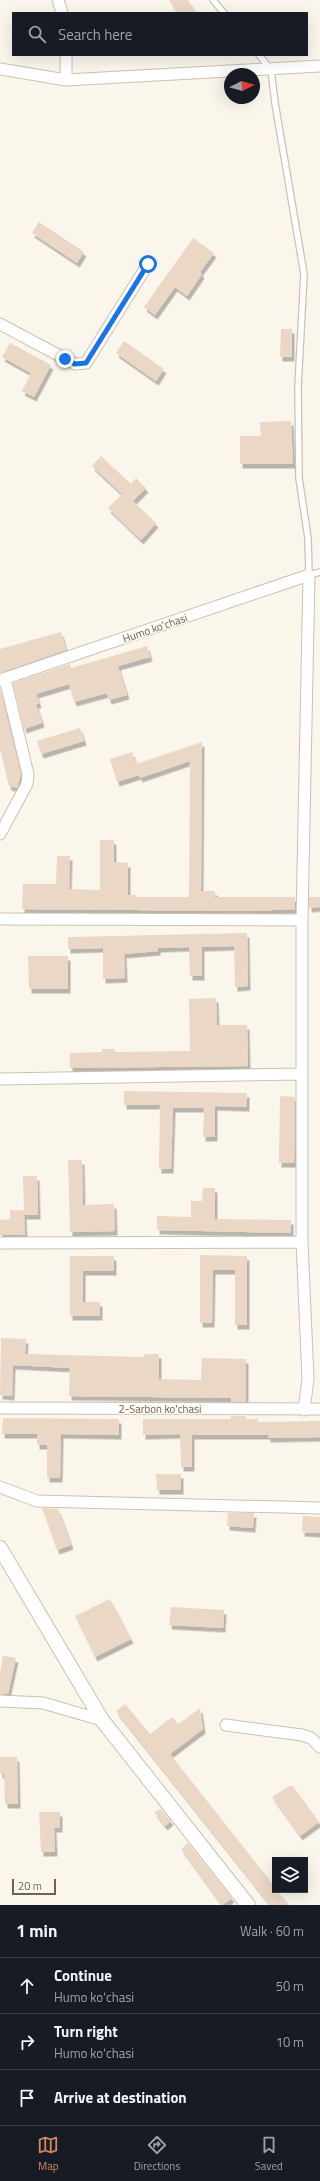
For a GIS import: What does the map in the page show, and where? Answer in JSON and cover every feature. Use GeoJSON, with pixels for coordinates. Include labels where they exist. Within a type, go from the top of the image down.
{"type":"FeatureCollection","features":[{"type":"Feature","properties":{"kind":"street"},"geometry":{"type":"LineString","coordinates":[[58,0],[62,12]]}},
{"type":"Feature","properties":{"kind":"street"},"geometry":{"type":"LineString","coordinates":[[66,56],[66,80]]}},
{"type":"Feature","properties":{"kind":"street"},"geometry":{"type":"LineString","coordinates":[[0,69],[66,80],[272,70],[320,66]]}},
{"type":"Feature","properties":{"kind":"street"},"geometry":{"type":"LineString","coordinates":[[0,324],[75,364],[86,363],[148,264]]}},
{"type":"Feature","properties":{"kind":"street"},"geometry":{"type":"LineString","coordinates":[[304,1410],[308,1379],[302,1242],[301,1074],[302,920],[309,575]]}},
{"type":"Feature","properties":{"kind":"street","name":"Humo koʻchasi"},"geometry":{"type":"LineString","coordinates":[[2,679],[309,575]]}},
{"type":"Feature","properties":{"kind":"street"},"geometry":{"type":"LineString","coordinates":[[0,834],[27,784],[28,774],[2,679]]}},
{"type":"Feature","properties":{"kind":"street"},"geometry":{"type":"LineString","coordinates":[[0,919],[302,920]]}},
{"type":"Feature","properties":{"kind":"street"},"geometry":{"type":"LineString","coordinates":[[0,1079],[301,1074]]}},
{"type":"Feature","properties":{"kind":"street"},"geometry":{"type":"LineString","coordinates":[[0,1243],[302,1242]]}},
{"type":"Feature","properties":{"kind":"street","name":"2-Sarbon koʻchasi"},"geometry":{"type":"LineString","coordinates":[[0,1408],[320,1409]]}},
{"type":"Feature","properties":{"kind":"street"},"geometry":{"type":"LineString","coordinates":[[0,1487],[37,1501],[320,1508]]}},
{"type":"Feature","properties":{"kind":"street"},"geometry":{"type":"LineString","coordinates":[[0,1548],[102,1720],[248,1905]]}},
{"type":"Feature","properties":{"kind":"street"},"geometry":{"type":"LineString","coordinates":[[0,1701],[43,1703],[102,1720]]}},
{"type":"Feature","properties":{"kind":"street"},"geometry":{"type":"LineString","coordinates":[[226,1725],[302,1735],[311,1738],[320,1747]]}},
{"type":"Feature","properties":{"kind":"lane"},"geometry":{"type":"LineString","coordinates":[[213,0],[223,12]]}},
{"type":"Feature","properties":{"kind":"lane"},"geometry":{"type":"LineString","coordinates":[[260,56],[272,70],[275,103],[304,274],[298,387],[298,478],[308,538],[309,575],[320,572]]}},
{"type":"Feature","properties":{"kind":"building"},"geometry":{"type":"Polygon","coordinates":[[[169,0],[188,0],[196,12],[177,12],[169,0]]]}},
{"type":"Feature","properties":{"kind":"building"},"geometry":{"type":"Polygon","coordinates":[[[39,222],[84,252],[77,263],[32,233],[39,222]]]}},
{"type":"Feature","properties":{"kind":"building"},"geometry":{"type":"Polygon","coordinates":[[[193,238],[214,253],[200,272],[202,274],[187,296],[175,287],[155,315],[144,307],[193,238]]]}},
{"type":"Feature","properties":{"kind":"building"},"geometry":{"type":"Polygon","coordinates":[[[281,329],[292,329],[292,357],[280,357],[281,329]]]}},
{"type":"Feature","properties":{"kind":"building"},"geometry":{"type":"Polygon","coordinates":[[[124,341],[164,369],[156,381],[116,353],[124,341]]]}},
{"type":"Feature","properties":{"kind":"building"},"geometry":{"type":"Polygon","coordinates":[[[10,343],[51,365],[34,397],[22,391],[31,373],[2,357],[10,343]]]}},
{"type":"Feature","properties":{"kind":"building"},"geometry":{"type":"Polygon","coordinates":[[[291,421],[293,464],[240,464],[240,436],[261,436],[260,422],[291,421]]]}},
{"type":"Feature","properties":{"kind":"building"},"geometry":{"type":"Polygon","coordinates":[[[101,456],[131,484],[136,478],[146,488],[133,501],[156,523],[141,540],[108,508],[122,494],[92,466],[101,456]]]}},
{"type":"Feature","properties":{"kind":"building"},"geometry":{"type":"Polygon","coordinates":[[[61,632],[66,650],[0,673],[0,649],[61,632]]]}},
{"type":"Feature","properties":{"kind":"building"},"geometry":{"type":"Polygon","coordinates":[[[147,646],[150,657],[118,666],[127,695],[109,700],[107,693],[74,702],[69,684],[36,694],[39,704],[36,704],[42,723],[24,729],[13,683],[70,664],[71,668],[147,646]]]}},
{"type":"Feature","properties":{"kind":"building"},"geometry":{"type":"Polygon","coordinates":[[[0,688],[21,774],[17,788],[9,786],[0,749],[0,688]]]}},
{"type":"Feature","properties":{"kind":"building"},"geometry":{"type":"Polygon","coordinates":[[[80,728],[84,741],[41,754],[37,741],[80,728]]]}},
{"type":"Feature","properties":{"kind":"building"},"geometry":{"type":"Polygon","coordinates":[[[202,742],[201,891],[215,891],[215,897],[295,897],[295,909],[247,911],[22,909],[23,884],[56,884],[57,856],[70,856],[69,889],[100,890],[100,840],[114,840],[114,862],[128,863],[128,895],[136,895],[136,897],[189,897],[190,761],[140,778],[139,775],[117,782],[110,759],[132,752],[136,764],[202,742]]]}},
{"type":"Feature","properties":{"kind":"building"},"geometry":{"type":"Polygon","coordinates":[[[309,897],[320,897],[320,907],[309,908],[309,897]]]}},
{"type":"Feature","properties":{"kind":"building"},"geometry":{"type":"Polygon","coordinates":[[[247,933],[248,986],[235,987],[234,946],[202,947],[202,976],[190,976],[189,947],[158,948],[158,951],[124,954],[125,978],[103,979],[103,948],[68,949],[68,937],[247,933]]]}},
{"type":"Feature","properties":{"kind":"building"},"geometry":{"type":"Polygon","coordinates":[[[28,956],[68,956],[68,989],[29,989],[28,956]]]}},
{"type":"Feature","properties":{"kind":"building"},"geometry":{"type":"Polygon","coordinates":[[[216,998],[217,1025],[247,1025],[248,1066],[70,1068],[70,1053],[102,1052],[102,1049],[115,1049],[115,1052],[190,1051],[189,999],[216,998]]]}},
{"type":"Feature","properties":{"kind":"building"},"geometry":{"type":"Polygon","coordinates":[[[124,1091],[247,1093],[247,1107],[215,1106],[215,1137],[203,1137],[204,1108],[173,1108],[171,1169],[159,1169],[160,1105],[124,1105],[124,1091]]]}},
{"type":"Feature","properties":{"kind":"building"},"geometry":{"type":"Polygon","coordinates":[[[280,1096],[295,1097],[294,1163],[279,1163],[280,1096]]]}},
{"type":"Feature","properties":{"kind":"building"},"geometry":{"type":"Polygon","coordinates":[[[68,1160],[82,1160],[83,1205],[114,1204],[115,1231],[70,1232],[68,1160]]]}},
{"type":"Feature","properties":{"kind":"building"},"geometry":{"type":"Polygon","coordinates":[[[23,1176],[37,1176],[38,1215],[24,1215],[25,1235],[0,1235],[0,1220],[10,1219],[10,1210],[24,1210],[23,1176]]]}},
{"type":"Feature","properties":{"kind":"building"},"geometry":{"type":"Polygon","coordinates":[[[203,1188],[215,1188],[215,1219],[291,1220],[291,1233],[157,1230],[157,1216],[191,1217],[191,1201],[202,1201],[203,1188]]]}},
{"type":"Feature","properties":{"kind":"building"},"geometry":{"type":"Polygon","coordinates":[[[200,1255],[247,1256],[247,1325],[235,1325],[235,1270],[213,1270],[212,1323],[200,1323],[200,1255]]]}},
{"type":"Feature","properties":{"kind":"building"},"geometry":{"type":"Polygon","coordinates":[[[70,1256],[114,1256],[114,1271],[83,1271],[83,1302],[100,1302],[100,1316],[70,1316],[70,1256]]]}},
{"type":"Feature","properties":{"kind":"building"},"geometry":{"type":"Polygon","coordinates":[[[1,1338],[26,1339],[25,1354],[144,1357],[144,1354],[159,1354],[159,1379],[201,1380],[202,1358],[246,1359],[246,1402],[231,1402],[231,1398],[69,1396],[70,1368],[13,1365],[12,1396],[0,1395],[1,1338]]]}},
{"type":"Feature","properties":{"kind":"building"},"geometry":{"type":"Polygon","coordinates":[[[231,1416],[246,1416],[246,1419],[258,1419],[258,1422],[320,1421],[320,1437],[268,1438],[268,1435],[192,1435],[192,1467],[181,1467],[180,1434],[143,1435],[143,1419],[231,1419],[231,1416]]]}},
{"type":"Feature","properties":{"kind":"building"},"geometry":{"type":"Polygon","coordinates":[[[3,1418],[119,1419],[119,1435],[61,1434],[60,1478],[47,1478],[47,1445],[37,1445],[37,1434],[2,1434],[3,1418]]]}},
{"type":"Feature","properties":{"kind":"building"},"geometry":{"type":"Polygon","coordinates":[[[156,1474],[181,1474],[181,1490],[157,1490],[156,1474]]]}},
{"type":"Feature","properties":{"kind":"building"},"geometry":{"type":"Polygon","coordinates":[[[42,1508],[58,1509],[71,1545],[57,1550],[42,1508]]]}},
{"type":"Feature","properties":{"kind":"building"},"geometry":{"type":"Polygon","coordinates":[[[228,1513],[254,1513],[253,1528],[227,1526],[228,1513]]]}},
{"type":"Feature","properties":{"kind":"building"},"geometry":{"type":"Polygon","coordinates":[[[303,1516],[320,1517],[320,1533],[302,1532],[303,1516]]]}},
{"type":"Feature","properties":{"kind":"building"},"geometry":{"type":"Polygon","coordinates":[[[110,1599],[131,1639],[95,1657],[75,1616],[110,1599]]]}},
{"type":"Feature","properties":{"kind":"building"},"geometry":{"type":"Polygon","coordinates":[[[171,1607],[224,1610],[223,1628],[169,1625],[171,1607]]]}},
{"type":"Feature","properties":{"kind":"building"},"geometry":{"type":"Polygon","coordinates":[[[3,1656],[16,1658],[8,1694],[0,1694],[0,1673],[3,1656]]]}},
{"type":"Feature","properties":{"kind":"building"},"geometry":{"type":"Polygon","coordinates":[[[125,1704],[150,1734],[172,1717],[178,1724],[200,1708],[203,1729],[170,1754],[272,1883],[272,1893],[279,1893],[289,1905],[270,1905],[116,1711],[125,1704]]]}},
{"type":"Feature","properties":{"kind":"building"},"geometry":{"type":"Polygon","coordinates":[[[0,1757],[17,1757],[18,1804],[5,1804],[4,1773],[0,1774],[0,1757]]]}},
{"type":"Feature","properties":{"kind":"building"},"geometry":{"type":"Polygon","coordinates":[[[289,1786],[293,1786],[319,1822],[300,1836],[272,1797],[289,1786]]]}},
{"type":"Feature","properties":{"kind":"building"},"geometry":{"type":"Polygon","coordinates":[[[161,1809],[171,1821],[165,1826],[154,1812],[161,1809]]]}},
{"type":"Feature","properties":{"kind":"building"},"geometry":{"type":"Polygon","coordinates":[[[39,1812],[60,1812],[60,1828],[54,1828],[55,1852],[41,1852],[39,1812]]]}},
{"type":"Feature","properties":{"kind":"building"},"geometry":{"type":"Polygon","coordinates":[[[188,1843],[232,1898],[222,1905],[181,1849],[188,1843]]]}},
{"type":"Feature","properties":{"kind":"route"},"geometry":{"type":"LineString","coordinates":[[65,359],[75,364],[86,363],[148,264]]}}]}
